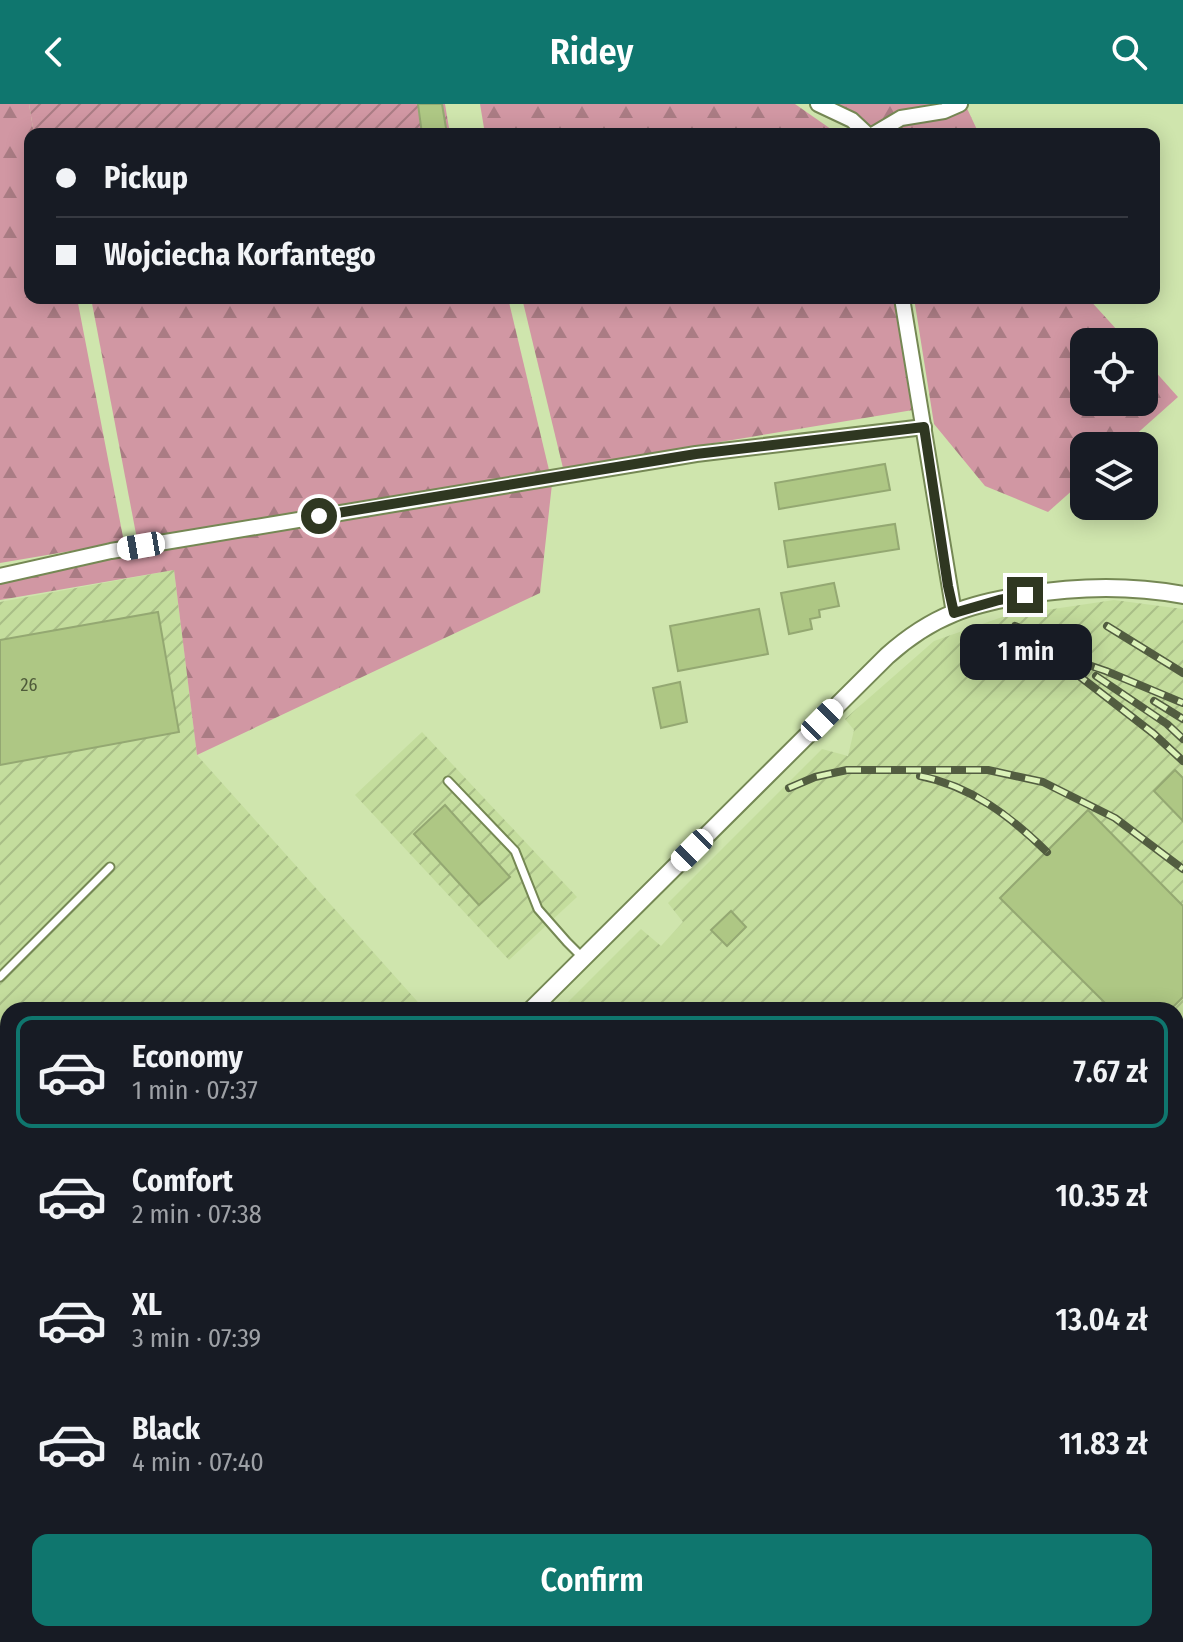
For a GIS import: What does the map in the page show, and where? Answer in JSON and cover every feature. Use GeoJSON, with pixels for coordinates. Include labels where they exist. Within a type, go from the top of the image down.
{"type":"FeatureCollection","features":[{"type":"Feature","properties":{"kind":"street"},"geometry":{"type":"LineString","coordinates":[[818,104],[852,120],[861,128]]}},
{"type":"Feature","properties":{"kind":"street"},"geometry":{"type":"LineString","coordinates":[[884,128],[901,118],[944,111],[960,104]]}},
{"type":"Feature","properties":{"kind":"street"},"geometry":{"type":"LineString","coordinates":[[903,304],[954,613]]}},
{"type":"Feature","properties":{"kind":"street"},"geometry":{"type":"LineString","coordinates":[[0,576],[111,551],[696,454],[924,427]]}},
{"type":"Feature","properties":{"kind":"street"},"geometry":{"type":"LineString","coordinates":[[539,1002],[904,641],[954,613],[999,600],[1051,591],[1128,587],[1183,595]]}},
{"type":"Feature","properties":{"kind":"lane"},"geometry":{"type":"LineString","coordinates":[[448,781],[515,851],[538,909],[583,958]]}},
{"type":"Feature","properties":{"kind":"lane"},"geometry":{"type":"LineString","coordinates":[[0,977],[110,867]]}},
{"type":"Feature","properties":{"kind":"shaded area"},"geometry":{"type":"Polygon","coordinates":[[[174,570],[197,755],[418,1002],[0,1002],[0,602],[174,570]]]}},
{"type":"Feature","properties":{"kind":"shaded area"},"geometry":{"type":"Polygon","coordinates":[[[1114,600],[1183,609],[1183,1002],[568,1002],[641,929],[661,946],[683,922],[668,903],[822,749],[848,756],[854,730],[845,719],[934,641],[1005,616],[1114,600]]]}},
{"type":"Feature","properties":{"kind":"shaded area"},"geometry":{"type":"Polygon","coordinates":[[[422,732],[577,897],[509,960],[355,795],[422,732]]]}},
{"type":"Feature","properties":{"kind":"green space"},"geometry":{"type":"Polygon","coordinates":[[[0,104],[29,104],[33,128],[24,128],[24,304],[78,304],[124,542],[0,563],[0,104]]]}},
{"type":"Feature","properties":{"kind":"green space"},"geometry":{"type":"Polygon","coordinates":[[[29,104],[445,104],[449,128],[33,128],[29,104]]]}},
{"type":"Feature","properties":{"kind":"green space"},"geometry":{"type":"Polygon","coordinates":[[[480,104],[795,104],[829,128],[484,128],[480,104]]]}},
{"type":"Feature","properties":{"kind":"green space"},"geometry":{"type":"Polygon","coordinates":[[[825,104],[965,104],[976,128],[863,128],[825,104]]]}},
{"type":"Feature","properties":{"kind":"green space"},"geometry":{"type":"Polygon","coordinates":[[[92,304],[509,304],[549,470],[137,539],[92,304]]]}},
{"type":"Feature","properties":{"kind":"green space"},"geometry":{"type":"Polygon","coordinates":[[[523,304],[900,304],[919,409],[563,468],[523,304]]]}},
{"type":"Feature","properties":{"kind":"green space"},"geometry":{"type":"Polygon","coordinates":[[[915,304],[1093,304],[1115,328],[1070,328],[1070,416],[1157,416],[1139,432],[1070,432],[1070,492],[1048,512],[985,486],[934,424],[915,304]]]}},
{"type":"Feature","properties":{"kind":"green space"},"geometry":{"type":"Polygon","coordinates":[[[1158,375],[1178,397],[1158,415],[1158,375]]]}},
{"type":"Feature","properties":{"kind":"green space"},"geometry":{"type":"Polygon","coordinates":[[[552,484],[540,593],[197,755],[174,570],[0,600],[0,577],[552,484]]]}},
{"type":"Feature","properties":{"kind":"building"},"geometry":{"type":"Polygon","coordinates":[[[418,104],[442,104],[446,128],[421,128],[418,104]]]}},
{"type":"Feature","properties":{"kind":"building"},"geometry":{"type":"Polygon","coordinates":[[[885,464],[890,490],[779,509],[775,483],[885,464]]]}},
{"type":"Feature","properties":{"kind":"building"},"geometry":{"type":"Polygon","coordinates":[[[895,524],[899,549],[788,567],[784,541],[895,524]]]}},
{"type":"Feature","properties":{"kind":"building"},"geometry":{"type":"Polygon","coordinates":[[[834,583],[839,606],[819,610],[820,617],[810,619],[812,629],[789,634],[781,593],[834,583]]]}},
{"type":"Feature","properties":{"kind":"building"},"geometry":{"type":"Polygon","coordinates":[[[759,609],[768,654],[678,671],[670,626],[759,609]]]}},
{"type":"Feature","properties":{"kind":"building"},"geometry":{"type":"Polygon","coordinates":[[[158,612],[179,732],[0,765],[0,640],[158,612]]]}},
{"type":"Feature","properties":{"kind":"building"},"geometry":{"type":"Polygon","coordinates":[[[680,682],[687,722],[661,728],[653,688],[680,682]]]}},
{"type":"Feature","properties":{"kind":"building"},"geometry":{"type":"Polygon","coordinates":[[[1175,770],[1183,778],[1183,821],[1154,791],[1175,770]]]}},
{"type":"Feature","properties":{"kind":"building"},"geometry":{"type":"Polygon","coordinates":[[[445,805],[510,877],[479,905],[414,834],[445,805]]]}},
{"type":"Feature","properties":{"kind":"building"},"geometry":{"type":"Polygon","coordinates":[[[1088,810],[1183,906],[1183,997],[1178,1002],[1104,1002],[1000,898],[1088,810]]]}},
{"type":"Feature","properties":{"kind":"building"},"geometry":{"type":"Polygon","coordinates":[[[731,911],[746,927],[727,946],[711,930],[731,911]]]}},
{"type":"Feature","properties":{"kind":"railway"},"geometry":{"type":"LineString","coordinates":[[1015,626],[1045,638]]}},
{"type":"Feature","properties":{"kind":"railway"},"geometry":{"type":"LineString","coordinates":[[1107,626],[1183,673]]}},
{"type":"Feature","properties":{"kind":"railway"},"geometry":{"type":"LineString","coordinates":[[981,628],[1106,671],[1183,703]]}},
{"type":"Feature","properties":{"kind":"railway"},"geometry":{"type":"LineString","coordinates":[[1074,672],[1154,734],[1183,761]]}},
{"type":"Feature","properties":{"kind":"railway"},"geometry":{"type":"LineString","coordinates":[[1096,676],[1167,724],[1183,739]]}},
{"type":"Feature","properties":{"kind":"railway"},"geometry":{"type":"LineString","coordinates":[[1154,701],[1183,719]]}},
{"type":"Feature","properties":{"kind":"railway"},"geometry":{"type":"LineString","coordinates":[[789,788],[815,777],[847,770],[988,770],[1043,782],[1115,818],[1183,869]]}},
{"type":"Feature","properties":{"kind":"railway"},"geometry":{"type":"LineString","coordinates":[[920,776],[956,787],[989,804],[1047,852]]}},
{"type":"Feature","properties":{"kind":"route"},"geometry":{"type":"LineString","coordinates":[[319,516],[696,454],[924,427],[954,613],[1025,595]]}}]}
